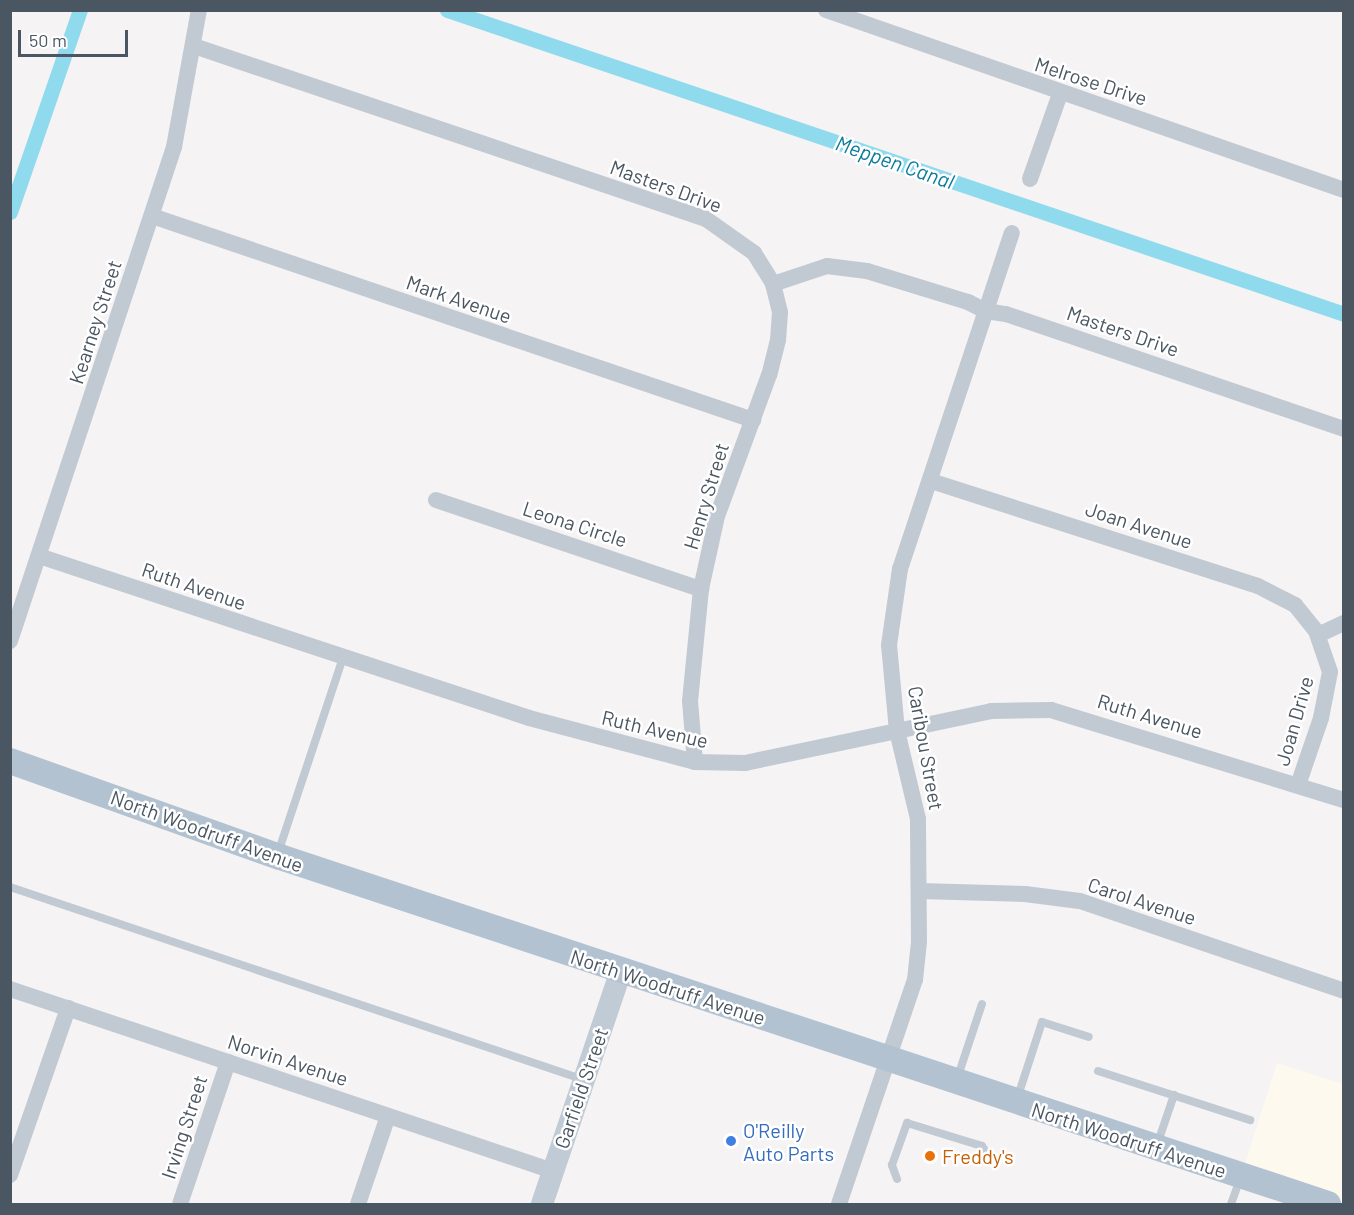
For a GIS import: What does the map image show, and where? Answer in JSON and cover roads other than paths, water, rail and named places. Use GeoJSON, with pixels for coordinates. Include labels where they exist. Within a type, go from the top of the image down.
{"type":"FeatureCollection","features":[{"type":"Feature","properties":{"kind":"main road","name":"North Woodruff Avenue"},"geometry":{"type":"LineString","coordinates":[[10,761],[277,856],[956,1083],[1328,1204]]}},
{"type":"Feature","properties":{"kind":"street","name":"Kearney Street"},"geometry":{"type":"LineString","coordinates":[[10,641],[174,147],[199,10]]}},
{"type":"Feature","properties":{"kind":"street","name":"Melrose Drive"},"geometry":{"type":"LineString","coordinates":[[826,10],[1060,94],[1197,137],[1344,190]]}},
{"type":"Feature","properties":{"kind":"street","name":"Masters Drive"},"geometry":{"type":"LineString","coordinates":[[194,46],[706,219],[754,253],[773,284],[826,266],[842,267],[968,302],[986,311],[1006,314],[1344,429]]}},
{"type":"Feature","properties":{"kind":"street"},"geometry":{"type":"LineString","coordinates":[[1030,179],[1060,94]]}},
{"type":"Feature","properties":{"kind":"street","name":"Mark Avenue"},"geometry":{"type":"LineString","coordinates":[[152,216],[753,420]]}},
{"type":"Feature","properties":{"kind":"street","name":"Caribou Street"},"geometry":{"type":"LineString","coordinates":[[839,1204],[915,980],[919,891],[918,819],[897,731],[889,645],[900,569],[1012,233]]}},
{"type":"Feature","properties":{"kind":"street","name":"Henry Street"},"geometry":{"type":"LineString","coordinates":[[695,762],[690,701],[701,589],[717,516],[753,420],[778,340],[780,312],[773,284]]}},
{"type":"Feature","properties":{"kind":"street","name":"Joan Avenue"},"geometry":{"type":"LineString","coordinates":[[931,481],[1269,590],[1295,605],[1318,635]]}},
{"type":"Feature","properties":{"kind":"street","name":"Leona Circle"},"geometry":{"type":"LineString","coordinates":[[436,500],[701,589]]}},
{"type":"Feature","properties":{"kind":"street","name":"Ruth Avenue"},"geometry":{"type":"LineString","coordinates":[[39,556],[529,718],[695,762],[745,763],[990,711],[1051,710],[1344,800]]}},
{"type":"Feature","properties":{"kind":"street"},"geometry":{"type":"LineString","coordinates":[[1318,635],[1344,623]]}},
{"type":"Feature","properties":{"kind":"street","name":"Joan Drive"},"geometry":{"type":"LineString","coordinates":[[1298,785],[1329,688],[1330,672],[1318,635]]}},
{"type":"Feature","properties":{"kind":"street","name":"Carol Avenue"},"geometry":{"type":"LineString","coordinates":[[919,891],[1025,894],[1080,901],[1344,991]]}},
{"type":"Feature","properties":{"kind":"street","name":"Garfield Street"},"geometry":{"type":"LineString","coordinates":[[542,1204],[621,971]]}},
{"type":"Feature","properties":{"kind":"street","name":"Norvin Avenue"},"geometry":{"type":"LineString","coordinates":[[10,989],[553,1171]]}},
{"type":"Feature","properties":{"kind":"street"},"geometry":{"type":"LineString","coordinates":[[10,1175],[68,1008]]}},
{"type":"Feature","properties":{"kind":"street","name":"Irving Street"},"geometry":{"type":"LineString","coordinates":[[180,1204],[228,1062]]}},
{"type":"Feature","properties":{"kind":"street"},"geometry":{"type":"LineString","coordinates":[[358,1204],[388,1116]]}},
{"type":"Feature","properties":{"kind":"lane"},"geometry":{"type":"LineString","coordinates":[[277,856],[343,658]]}},
{"type":"Feature","properties":{"kind":"lane"},"geometry":{"type":"LineString","coordinates":[[10,887],[584,1080]]}},
{"type":"Feature","properties":{"kind":"lane"},"geometry":{"type":"LineString","coordinates":[[956,1083],[982,1004]]}},
{"type":"Feature","properties":{"kind":"lane"},"geometry":{"type":"LineString","coordinates":[[1016,1102],[1042,1022],[1089,1037]]}},
{"type":"Feature","properties":{"kind":"lane"},"geometry":{"type":"LineString","coordinates":[[1098,1071],[1250,1120]]}},
{"type":"Feature","properties":{"kind":"lane"},"geometry":{"type":"LineString","coordinates":[[1156,1149],[1174,1095]]}},
{"type":"Feature","properties":{"kind":"lane"},"geometry":{"type":"LineString","coordinates":[[897,1179],[892,1165],[907,1123],[982,1146],[986,1152]]}},
{"type":"Feature","properties":{"kind":"lane"},"geometry":{"type":"LineString","coordinates":[[1231,1204],[1241,1176]]}},
{"type":"Feature","properties":{"kind":"waterway","name":"Meppen Canal"},"geometry":{"type":"LineString","coordinates":[[10,212],[80,10]]}},
{"type":"Feature","properties":{"kind":"waterway","name":"Meppen Canal"},"geometry":{"type":"LineString","coordinates":[[447,10],[1344,314]]}},
{"type":"Feature","properties":{"kind":"place","name":"O'Reilly Auto Parts"},"geometry":{"type":"Point","coordinates":[731,1141]}},
{"type":"Feature","properties":{"kind":"place","name":"Freddy's"},"geometry":{"type":"Point","coordinates":[930,1156]}}]}
